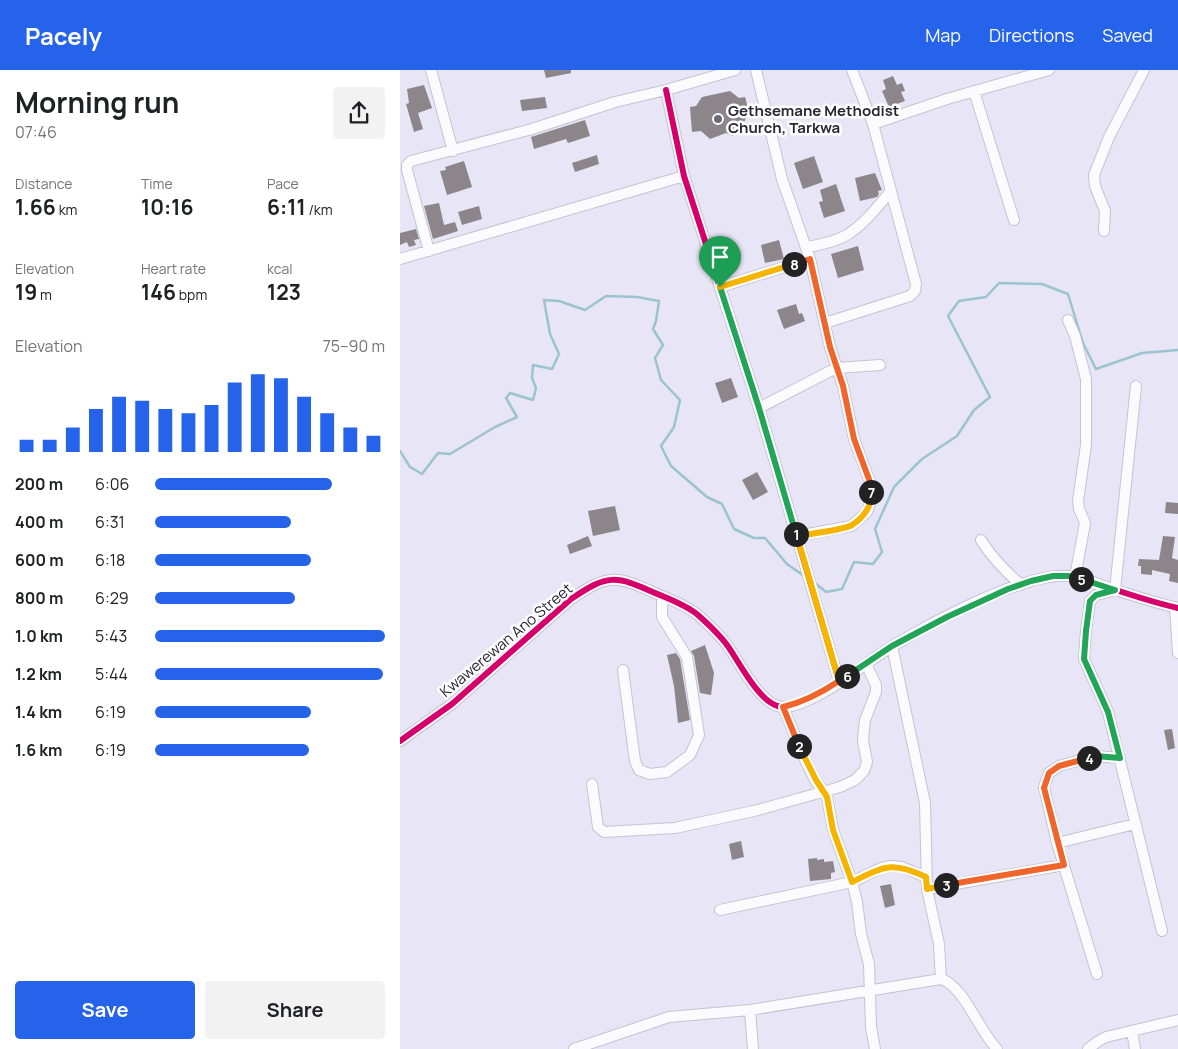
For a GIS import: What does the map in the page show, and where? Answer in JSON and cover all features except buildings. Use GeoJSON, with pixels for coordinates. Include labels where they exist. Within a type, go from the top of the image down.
{"type":"FeatureCollection","features":[{"type":"Feature","properties":{"kind":"street"},"geometry":{"type":"LineString","coordinates":[[430,70],[453,151]]}},
{"type":"Feature","properties":{"kind":"street"},"geometry":{"type":"LineString","coordinates":[[429,251],[406,170],[411,160],[453,151],[532,129],[615,102],[666,90],[735,70]]}},
{"type":"Feature","properties":{"kind":"street"},"geometry":{"type":"LineString","coordinates":[[756,70],[782,179],[807,247],[836,368],[843,386],[854,439],[870,482],[872,497],[867,512],[851,526],[797,536]]}},
{"type":"Feature","properties":{"kind":"street"},"geometry":{"type":"LineString","coordinates":[[825,323],[910,296],[915,291],[916,284],[873,124],[852,70]]}},
{"type":"Feature","properties":{"kind":"street"},"geometry":{"type":"LineString","coordinates":[[873,124],[974,91],[1049,70]]}},
{"type":"Feature","properties":{"kind":"street"},"geometry":{"type":"LineString","coordinates":[[1104,231],[1105,211],[1095,186],[1094,175],[1110,137],[1144,70]]}},
{"type":"Feature","properties":{"kind":"street"},"geometry":{"type":"LineString","coordinates":[[666,90],[684,176],[759,408],[839,681]]}},
{"type":"Feature","properties":{"kind":"street"},"geometry":{"type":"LineString","coordinates":[[974,91],[1014,220]]}},
{"type":"Feature","properties":{"kind":"street"},"geometry":{"type":"LineString","coordinates":[[400,259],[684,176]]}},
{"type":"Feature","properties":{"kind":"street"},"geometry":{"type":"LineString","coordinates":[[807,247],[845,236],[863,222],[891,191]]}},
{"type":"Feature","properties":{"kind":"street"},"geometry":{"type":"LineString","coordinates":[[720,287],[810,259]]}},
{"type":"Feature","properties":{"kind":"street"},"geometry":{"type":"LineString","coordinates":[[1068,320],[1075,336],[1086,378],[1086,445],[1078,501],[1085,523],[1075,577]]}},
{"type":"Feature","properties":{"kind":"street"},"geometry":{"type":"LineString","coordinates":[[759,408],[836,368],[880,365]]}},
{"type":"Feature","properties":{"kind":"street"},"geometry":{"type":"LineString","coordinates":[[1115,590],[1136,386]]}},
{"type":"Feature","properties":{"kind":"street"},"geometry":{"type":"LineString","coordinates":[[982,540],[990,555],[1001,568],[1021,584]]}},
{"type":"Feature","properties":{"kind":"street"},"geometry":{"type":"LineString","coordinates":[[875,1049],[871,1027],[868,964],[861,934],[858,902],[833,830],[829,802],[806,762],[783,707],[817,696],[892,646],[947,617],[1021,584],[1053,576],[1075,577],[1176,608],[1178,653]]}},
{"type":"Feature","properties":{"kind":"street","name":"Kwawerewan Ano Street"},"geometry":{"type":"LineString","coordinates":[[400,741],[452,704],[572,598],[605,580],[620,579],[662,596],[697,614],[726,643],[761,695],[771,703],[783,707]]}},
{"type":"Feature","properties":{"kind":"street"},"geometry":{"type":"LineString","coordinates":[[1115,590],[1096,595],[1090,601],[1084,659],[1108,712],[1162,932]]}},
{"type":"Feature","properties":{"kind":"street"},"geometry":{"type":"LineString","coordinates":[[623,670],[635,761],[639,770],[650,774],[667,772],[690,755],[699,735],[687,657],[662,618],[662,596]]}},
{"type":"Feature","properties":{"kind":"street"},"geometry":{"type":"LineString","coordinates":[[892,646],[925,803],[927,889],[932,917],[940,944],[942,979]]}},
{"type":"Feature","properties":{"kind":"street"},"geometry":{"type":"LineString","coordinates":[[592,784],[598,827],[604,832],[675,828],[758,810],[840,787],[855,780],[864,771],[867,762],[863,741],[864,728],[865,720],[876,692],[876,685],[866,664]]}},
{"type":"Feature","properties":{"kind":"street"},"geometry":{"type":"LineString","coordinates":[[1097,974],[1057,843],[1044,788],[1049,773],[1059,766],[1095,756],[1120,758]]}},
{"type":"Feature","properties":{"kind":"street"},"geometry":{"type":"LineString","coordinates":[[1057,843],[1135,824]]}},
{"type":"Feature","properties":{"kind":"street"},"geometry":{"type":"LineString","coordinates":[[927,889],[1064,865]]}},
{"type":"Feature","properties":{"kind":"street"},"geometry":{"type":"LineString","coordinates":[[720,910],[852,882],[881,868],[891,866],[902,867],[926,877]]}},
{"type":"Feature","properties":{"kind":"street"},"geometry":{"type":"LineString","coordinates":[[574,1049],[669,1017],[750,1010],[942,979],[953,984],[984,1034],[997,1049]]}},
{"type":"Feature","properties":{"kind":"street"},"geometry":{"type":"LineString","coordinates":[[750,1010],[752,1049]]}},
{"type":"Feature","properties":{"kind":"street"},"geometry":{"type":"LineString","coordinates":[[1088,1049],[1106,1037],[1178,1020]]}},
{"type":"Feature","properties":{"kind":"street"},"geometry":{"type":"LineString","coordinates":[[1132,1031],[1135,1049]]}},
{"type":"Feature","properties":{"kind":"waterway"},"geometry":{"type":"LineString","coordinates":[[815,583],[826,592],[842,589],[854,562],[873,564],[882,552],[875,529],[894,487],[922,459],[957,436],[974,410],[990,397],[948,316],[959,301],[986,297],[999,283],[1042,284],[1068,294],[1083,343],[1096,369],[1142,353],[1178,350]]}},
{"type":"Feature","properties":{"kind":"waterway"},"geometry":{"type":"LineString","coordinates":[[400,451],[410,467],[422,474],[438,453],[450,454],[495,427],[517,417],[506,398],[510,393],[533,400],[536,388],[532,378],[533,365],[552,369],[559,354],[550,334],[544,300],[559,301],[585,310],[606,296],[637,297],[659,301],[653,329],[663,345],[655,358],[661,380],[680,400],[674,427],[661,446],[671,466],[707,497],[722,504],[734,529],[754,538],[765,538],[787,564],[804,576]]}},
{"type":"Feature","properties":{"kind":"cycle path"},"geometry":{"type":"LineString","coordinates":[[666,90],[684,176],[759,408],[839,681]]}},
{"type":"Feature","properties":{"kind":"cycle path"},"geometry":{"type":"LineString","coordinates":[[400,741],[452,704],[571,599],[603,581],[621,580],[677,602],[693,611],[724,641],[759,692],[775,705],[784,707],[794,705],[817,695],[842,681],[890,647],[940,620],[997,593],[1025,583],[1049,577],[1069,576],[1178,608]]}},
{"type":"Feature","properties":{"kind":"place","name":"Gethsemane Methodist Church, Tarkwa"},"geometry":{"type":"Point","coordinates":[718,119]}},
{"type":"Feature","properties":{"kind":"route"},"geometry":{"type":"LineString","coordinates":[[720,287],[759,408],[839,681],[817,696],[783,707],[806,762],[829,802],[833,830],[852,882],[881,868],[891,866],[902,867],[926,877],[927,889],[1064,865],[1044,788],[1049,773],[1059,766],[1095,756],[1120,758],[1108,712],[1084,659],[1090,601],[1096,595],[1115,590],[1068,576],[1053,576],[1031,581],[1008,589],[947,617],[892,646],[839,681],[797,536],[851,526],[867,512],[872,497],[870,482],[854,439],[843,386],[830,347],[810,259],[720,287]]}}]}
